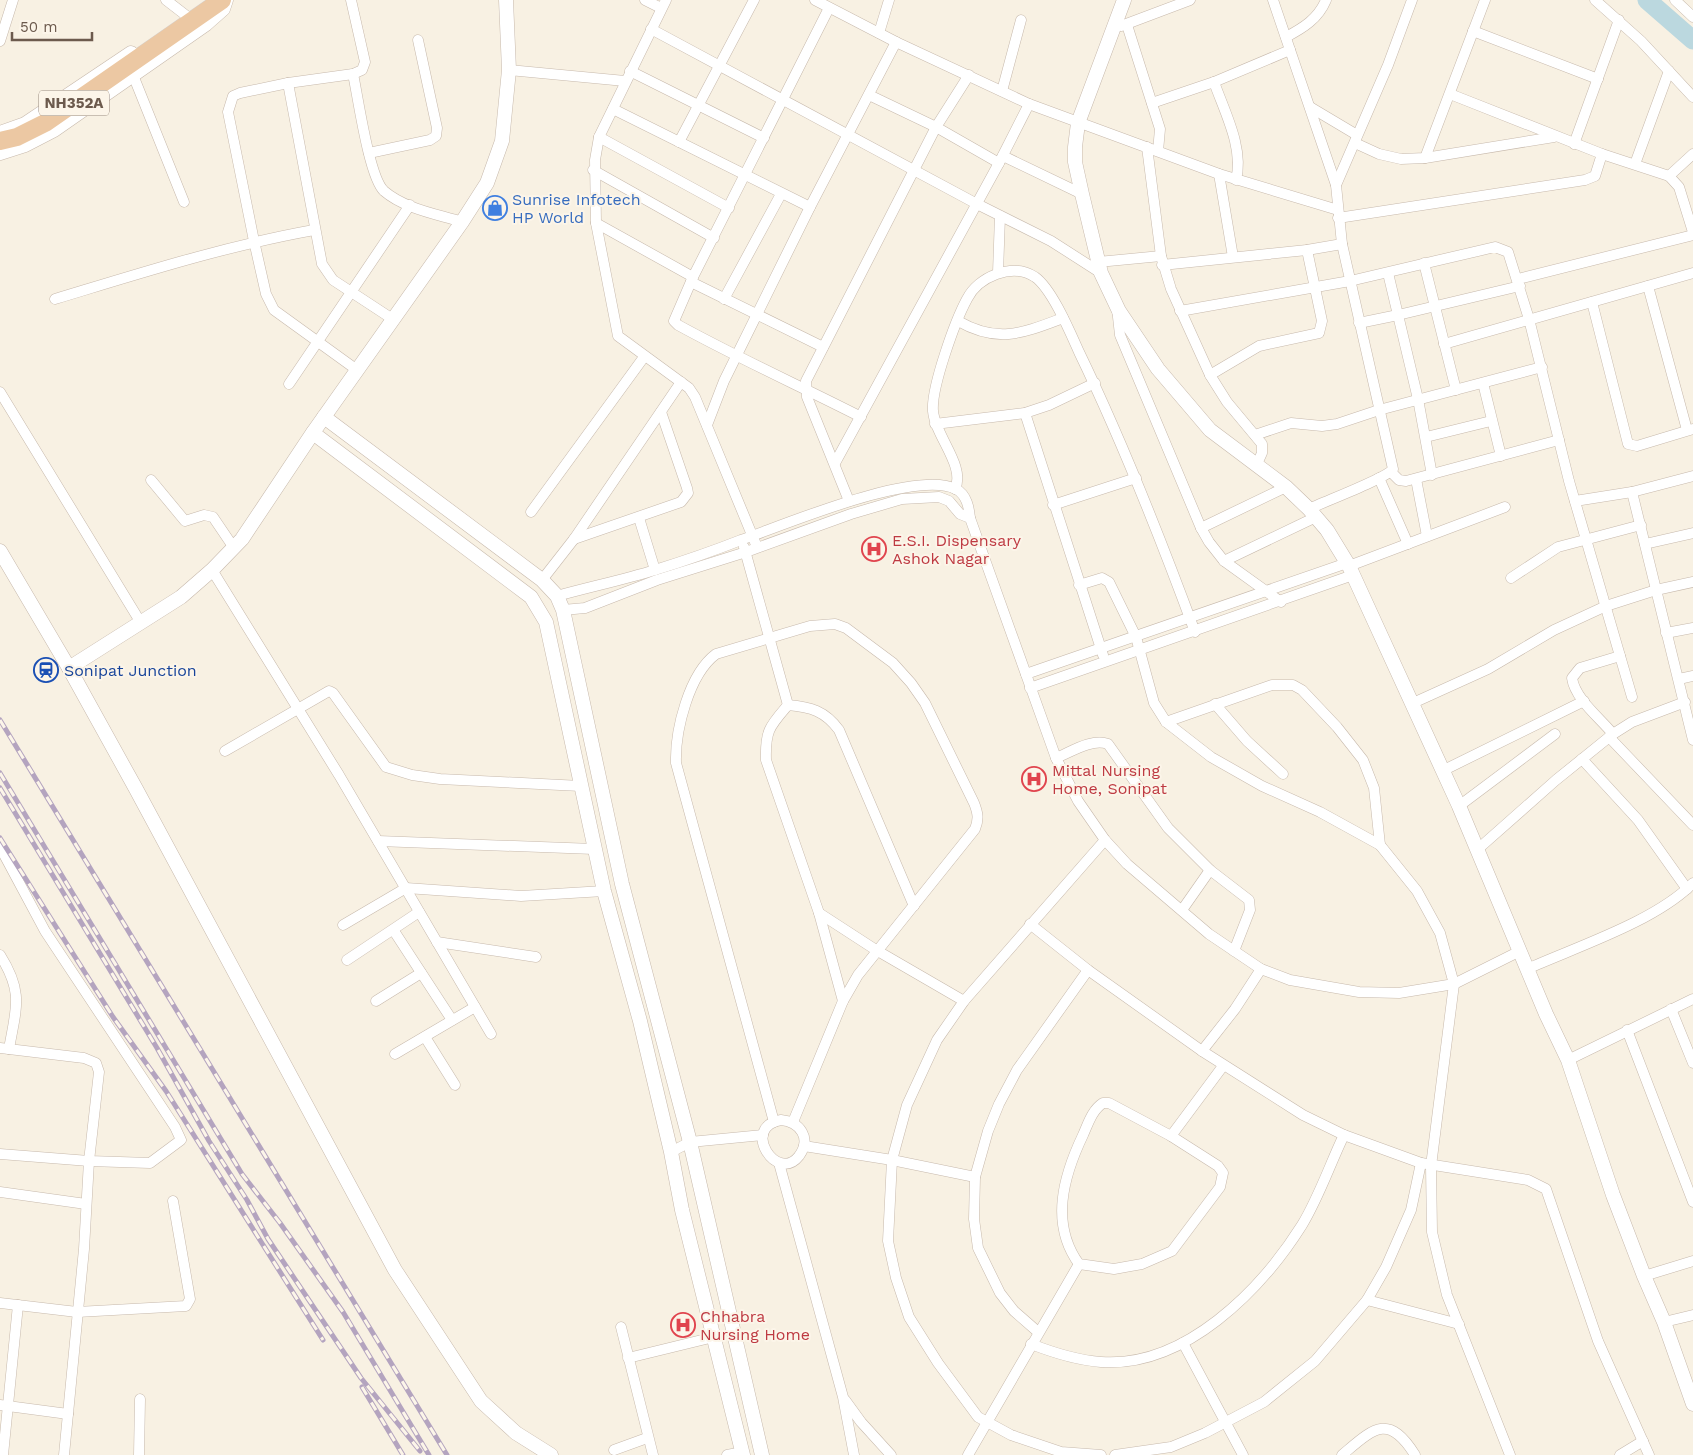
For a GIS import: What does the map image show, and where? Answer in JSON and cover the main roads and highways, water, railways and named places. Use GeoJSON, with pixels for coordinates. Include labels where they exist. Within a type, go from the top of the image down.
{"type":"FeatureCollection","features":[{"type":"Feature","properties":{"kind":"highway","name":"NH352A"},"geometry":{"type":"LineString","coordinates":[[0,141],[17,137],[45,123],[222,0]]}},
{"type":"Feature","properties":{"kind":"waterway"},"geometry":{"type":"LineString","coordinates":[[1647,0],[1693,40]]}},
{"type":"Feature","properties":{"kind":"railway"},"geometry":{"type":"LineString","coordinates":[[0,720],[447,1455]]}},
{"type":"Feature","properties":{"kind":"railway"},"geometry":{"type":"LineString","coordinates":[[0,773],[242,1174],[280,1223],[343,1312],[429,1455]]}},
{"type":"Feature","properties":{"kind":"railway"},"geometry":{"type":"LineString","coordinates":[[0,788],[157,1048],[209,1141],[247,1200],[268,1239],[361,1378],[420,1451]]}},
{"type":"Feature","properties":{"kind":"railway"},"geometry":{"type":"LineString","coordinates":[[0,838],[113,1017],[166,1091],[323,1340]]}},
{"type":"Feature","properties":{"kind":"railway"},"geometry":{"type":"LineString","coordinates":[[362,1387],[403,1455]]}},
{"type":"Feature","properties":{"kind":"place","name":"Sunrise Infotech HP World"},"geometry":{"type":"Point","coordinates":[495,208]}},
{"type":"Feature","properties":{"kind":"place","name":"E.S.I. Dispensary Ashok Nagar"},"geometry":{"type":"Point","coordinates":[874,549]}},
{"type":"Feature","properties":{"kind":"place","name":"Sonipat Junction"},"geometry":{"type":"Point","coordinates":[46,670]}},
{"type":"Feature","properties":{"kind":"place","name":"Mittal Nursing Home, Sonipat"},"geometry":{"type":"Point","coordinates":[1034,779]}},
{"type":"Feature","properties":{"kind":"place","name":"Chhabra Nursing Home"},"geometry":{"type":"Point","coordinates":[683,1325]}}]}
